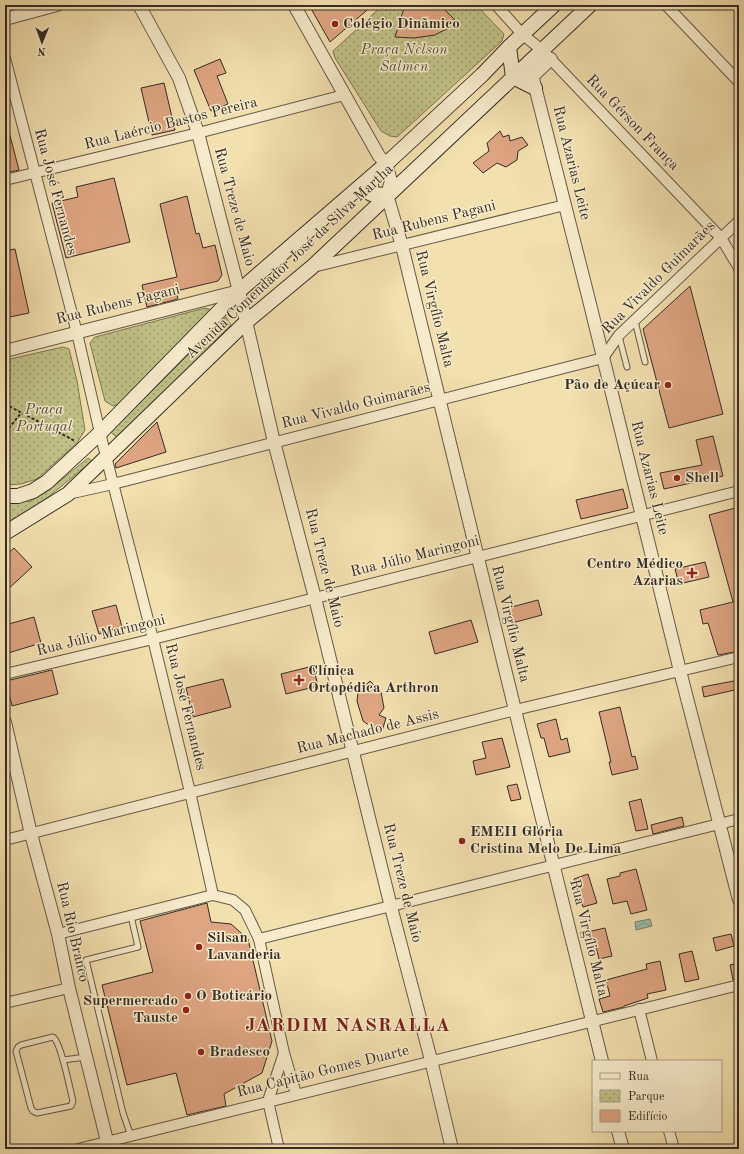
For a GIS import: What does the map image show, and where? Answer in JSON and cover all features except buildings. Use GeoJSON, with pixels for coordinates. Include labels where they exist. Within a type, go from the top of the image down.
{"type":"FeatureCollection","features":[{"type":"Feature","properties":{"kind":"main road","name":"Avenida Comendador José da Silva Martha"},"geometry":{"type":"LineString","coordinates":[[5,496],[18,496],[33,491],[47,482],[100,433],[239,291],[370,178],[382,160],[482,75],[509,47],[554,5]]}},
{"type":"Feature","properties":{"kind":"main road","name":"Avenida Comendador José da Silva Martha"},"geometry":{"type":"LineString","coordinates":[[5,533],[68,494],[246,322],[312,267],[387,195],[499,92],[513,77],[529,63],[546,54],[590,5]]}},
{"type":"Feature","properties":{"kind":"main road"},"geometry":{"type":"LineString","coordinates":[[509,47],[513,77],[533,83]]}},
{"type":"Feature","properties":{"kind":"main road"},"geometry":{"type":"LineString","coordinates":[[482,75],[499,92]]}},
{"type":"Feature","properties":{"kind":"main road"},"geometry":{"type":"LineString","coordinates":[[370,178],[371,194],[387,195]]}},
{"type":"Feature","properties":{"kind":"street"},"geometry":{"type":"LineString","coordinates":[[5,19],[57,5]]}},
{"type":"Feature","properties":{"kind":"street","name":"Rua Treze de Maio"},"geometry":{"type":"LineString","coordinates":[[139,5],[179,78],[198,133],[239,291],[274,442],[315,598],[452,1149]]}},
{"type":"Feature","properties":{"kind":"street"},"geometry":{"type":"LineString","coordinates":[[294,5],[382,160],[391,182],[387,195]]}},
{"type":"Feature","properties":{"kind":"street","name":"Rua Gérson França"},"geometry":{"type":"LineString","coordinates":[[496,5],[522,35],[546,54],[721,238],[739,268]]}},
{"type":"Feature","properties":{"kind":"street"},"geometry":{"type":"LineString","coordinates":[[666,5],[739,82]]}},
{"type":"Feature","properties":{"kind":"street"},"geometry":{"type":"LineString","coordinates":[[533,83],[546,54]]}},
{"type":"Feature","properties":{"kind":"street","name":"Rua José Fernandes"},"geometry":{"type":"LineString","coordinates":[[5,58],[77,333]]}},
{"type":"Feature","properties":{"kind":"street","name":"Rua Azarias Leite"},"geometry":{"type":"LineString","coordinates":[[529,63],[680,671],[739,900]]}},
{"type":"Feature","properties":{"kind":"street","name":"Rua Laércio Bastos Pereira"},"geometry":{"type":"LineString","coordinates":[[5,180],[198,133],[344,95]]}},
{"type":"Feature","properties":{"kind":"street","name":"Rua Virgílio Malta"},"geometry":{"type":"LineString","coordinates":[[387,195],[402,246],[602,1060]]}},
{"type":"Feature","properties":{"kind":"street","name":"Rua Rubens Pagani"},"geometry":{"type":"LineString","coordinates":[[312,267],[565,205]]}},
{"type":"Feature","properties":{"kind":"street","name":"Rua Vivaldo Guimarães"},"geometry":{"type":"LineString","coordinates":[[68,494],[113,484],[603,358],[618,335],[739,221]]}},
{"type":"Feature","properties":{"kind":"street","name":"Rua Rubens Pagani"},"geometry":{"type":"LineString","coordinates":[[5,351],[239,291]]}},
{"type":"Feature","properties":{"kind":"street"},"geometry":{"type":"LineString","coordinates":[[77,333],[100,433]]}},
{"type":"Feature","properties":{"kind":"street","name":"Rua José Fernandes"},"geometry":{"type":"LineString","coordinates":[[100,433],[153,639],[213,895]]}},
{"type":"Feature","properties":{"kind":"street","name":"Rua Júlio Maringoni"},"geometry":{"type":"LineString","coordinates":[[5,674],[153,639],[739,491]]}},
{"type":"Feature","properties":{"kind":"street","name":"Rua Machado de Assis"},"geometry":{"type":"LineString","coordinates":[[5,840],[515,710],[739,657]]}},
{"type":"Feature","properties":{"kind":"street","name":"Rua Rio Branco"},"geometry":{"type":"LineString","coordinates":[[5,722],[31,834],[58,934],[69,988],[108,1145]]}},
{"type":"Feature","properties":{"kind":"street"},"geometry":{"type":"LineString","coordinates":[[259,939],[739,819]]}},
{"type":"Feature","properties":{"kind":"street"},"geometry":{"type":"LineString","coordinates":[[58,934],[213,895],[234,900],[245,910],[259,939],[284,1053],[296,1094]]}},
{"type":"Feature","properties":{"kind":"street","name":"Rua Capitão Gomes Duarte"},"geometry":{"type":"LineString","coordinates":[[78,1149],[108,1145],[131,1136],[268,1101],[739,985]]}},
{"type":"Feature","properties":{"kind":"street"},"geometry":{"type":"LineString","coordinates":[[5,1003],[69,988]]}},
{"type":"Feature","properties":{"kind":"street"},"geometry":{"type":"LineString","coordinates":[[639,1009],[652,1060]]}},
{"type":"Feature","properties":{"kind":"street"},"geometry":{"type":"LineString","coordinates":[[279,1149],[268,1101],[284,1053]]}},
{"type":"Feature","properties":{"kind":"street"},"geometry":{"type":"LineString","coordinates":[[618,1132],[623,1149]]}},
{"type":"Feature","properties":{"kind":"street"},"geometry":{"type":"LineString","coordinates":[[669,1132],[674,1149]]}},
{"type":"Feature","properties":{"kind":"lane"},"geometry":{"type":"LineString","coordinates":[[635,320],[646,362]]}},
{"type":"Feature","properties":{"kind":"lane"},"geometry":{"type":"LineString","coordinates":[[618,335],[627,367]]}},
{"type":"Feature","properties":{"kind":"lane"},"geometry":{"type":"LineString","coordinates":[[131,916],[138,947],[86,960],[131,1136]]}},
{"type":"Feature","properties":{"kind":"lane"},"geometry":{"type":"LineString","coordinates":[[53,1037],[56,1039],[63,1060],[72,1104],[70,1106],[38,1113],[33,1111],[16,1051],[18,1047],[53,1037]]}},
{"type":"Feature","properties":{"kind":"lane"},"geometry":{"type":"LineString","coordinates":[[63,1060],[86,1056]]}},
{"type":"Feature","properties":{"kind":"path"},"geometry":{"type":"LineString","coordinates":[[5,404],[77,442],[84,448]]}},
{"type":"Feature","properties":{"kind":"path"},"geometry":{"type":"LineString","coordinates":[[5,437],[5,433],[21,413]]}},
{"type":"Feature","properties":{"kind":"green space","name":"Praça Nelson Salmen"},"geometry":{"type":"Polygon","coordinates":[[[383,5],[476,5],[504,34],[502,41],[397,137],[390,136],[381,131],[335,58],[333,51],[383,5]]]}},
{"type":"Feature","properties":{"kind":"green space","name":"Praça Portugal"},"geometry":{"type":"Polygon","coordinates":[[[205,308],[212,310],[118,404],[113,406],[105,401],[90,343],[95,337],[205,308]]]}},
{"type":"Feature","properties":{"kind":"green space","name":"Praça Portugal"},"geometry":{"type":"Polygon","coordinates":[[[226,317],[231,325],[120,436],[115,436],[111,432],[226,317]]]}},
{"type":"Feature","properties":{"kind":"green space","name":"Praça Portugal"},"geometry":{"type":"Polygon","coordinates":[[[63,347],[69,349],[77,381],[85,430],[77,443],[37,479],[21,484],[5,485],[5,360],[63,347]]]}},
{"type":"Feature","properties":{"kind":"green space","name":"Praça Portugal"},"geometry":{"type":"Polygon","coordinates":[[[88,458],[92,461],[48,497],[23,515],[5,524],[5,502],[31,501],[49,490],[88,458]]]}},
{"type":"Feature","properties":{"kind":"water"},"geometry":{"type":"Polygon","coordinates":[[[650,919],[652,926],[636,930],[635,922],[650,919]]]}},
{"type":"Feature","properties":{"kind":"place","name":"Colégio Dinãmico"},"geometry":{"type":"Point","coordinates":[335,24]}},
{"type":"Feature","properties":{"kind":"place","name":"Pão de Açúcar"},"geometry":{"type":"Point","coordinates":[668,385]}},
{"type":"Feature","properties":{"kind":"place","name":"Shell"},"geometry":{"type":"Point","coordinates":[677,478]}},
{"type":"Feature","properties":{"kind":"place","name":"Centro Médico Azarias"},"geometry":{"type":"Point","coordinates":[692,573]}},
{"type":"Feature","properties":{"kind":"place","name":"Clínica Ortopédica Arthron"},"geometry":{"type":"Point","coordinates":[299,680]}},
{"type":"Feature","properties":{"kind":"place","name":"EMEII Glória Cristina Melo De Lima"},"geometry":{"type":"Point","coordinates":[462,841]}},
{"type":"Feature","properties":{"kind":"place","name":"Silsan Lavanderia"},"geometry":{"type":"Point","coordinates":[199,947]}},
{"type":"Feature","properties":{"kind":"place","name":"O Boticário"},"geometry":{"type":"Point","coordinates":[188,996]}},
{"type":"Feature","properties":{"kind":"place","name":"Supermercado Tauste"},"geometry":{"type":"Point","coordinates":[186,1010]}},
{"type":"Feature","properties":{"kind":"place","name":"Bradesco"},"geometry":{"type":"Point","coordinates":[201,1052]}},
{"type":"Feature","properties":{"kind":"district","name":"JARDIM NASRALLA"},"geometry":{"type":"Point","coordinates":[348,1026]}}]}
